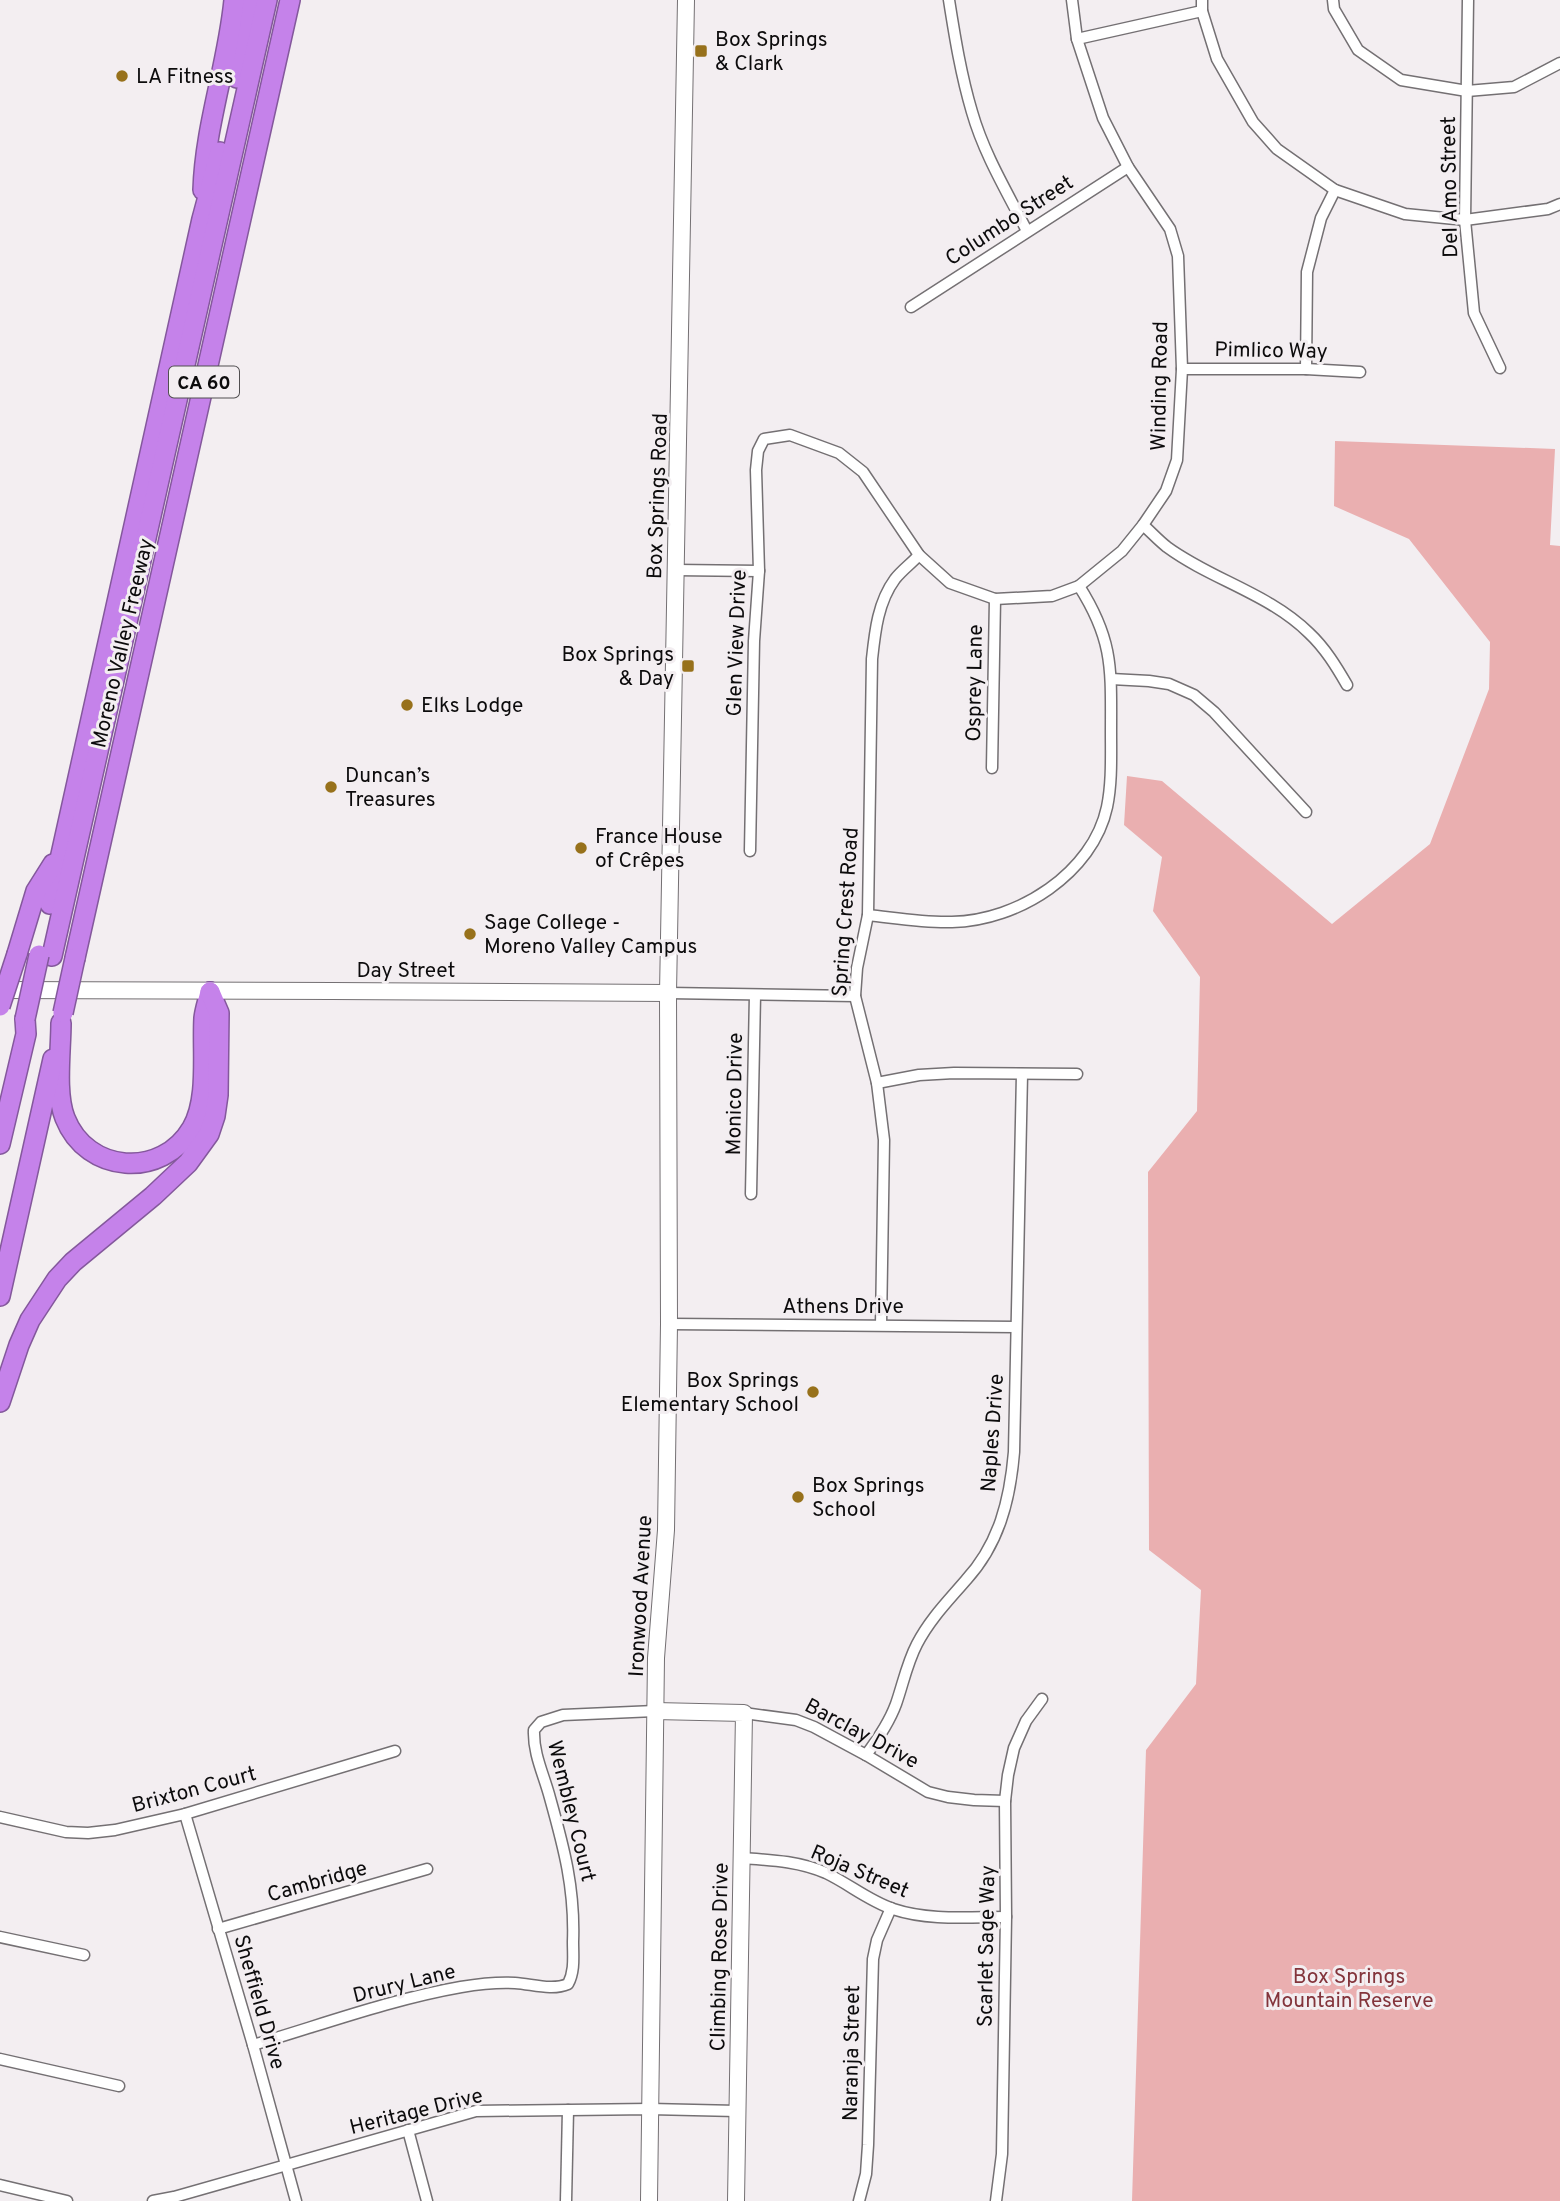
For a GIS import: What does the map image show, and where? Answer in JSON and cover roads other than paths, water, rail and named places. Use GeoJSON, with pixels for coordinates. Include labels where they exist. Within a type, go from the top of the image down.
{"type":"FeatureCollection","features":[{"type":"Feature","properties":{"kind":"highway"},"geometry":{"type":"LineString","coordinates":[[202,219],[204,161],[225,62],[234,0]]}},
{"type":"Feature","properties":{"kind":"highway","name":"Moreno Valley Freeway"},"geometry":{"type":"LineString","coordinates":[[0,1144],[45,956],[61,851],[202,219],[218,163],[251,0]]}},
{"type":"Feature","properties":{"kind":"highway"},"geometry":{"type":"LineString","coordinates":[[45,956],[267,0]]}},
{"type":"Feature","properties":{"kind":"highway","name":"Moreno Valley Freeway"},"geometry":{"type":"LineString","coordinates":[[0,1296],[290,0]]}},
{"type":"Feature","properties":{"kind":"highway"},"geometry":{"type":"LineString","coordinates":[[0,1006],[36,891],[61,851]]}},
{"type":"Feature","properties":{"kind":"highway"},"geometry":{"type":"LineString","coordinates":[[62,1018],[60,1093],[69,1128],[84,1147],[94,1154],[115,1161],[141,1163],[161,1158],[173,1151],[184,1140],[199,1112],[202,1098],[204,1014],[210,992]]}},
{"type":"Feature","properties":{"kind":"highway"},"geometry":{"type":"LineString","coordinates":[[0,1402],[30,1320],[57,1279],[73,1262],[153,1196],[188,1163],[209,1134],[218,1095],[219,1013],[210,992]]}},
{"type":"Feature","properties":{"kind":"main road","name":"Box Springs Road"},"geometry":{"type":"LineString","coordinates":[[668,993],[686,0]]}},
{"type":"Feature","properties":{"kind":"main road","name":"Day Street"},"geometry":{"type":"LineString","coordinates":[[0,990],[668,993]]}},
{"type":"Feature","properties":{"kind":"main road","name":"Ironwood Avenue"},"geometry":{"type":"LineString","coordinates":[[649,2201],[655,1711],[666,1530],[668,993]]}},
{"type":"Feature","properties":{"kind":"main road","name":"Barclay Drive"},"geometry":{"type":"LineString","coordinates":[[655,1711],[744,1713]]}},
{"type":"Feature","properties":{"kind":"main road","name":"Climbing Rose Drive"},"geometry":{"type":"LineString","coordinates":[[736,2201],[744,1713]]}},
{"type":"Feature","properties":{"kind":"street"},"geometry":{"type":"LineString","coordinates":[[949,0],[972,114],[992,164],[1027,231]]}},
{"type":"Feature","properties":{"kind":"street","name":"Winding Road"},"geometry":{"type":"LineString","coordinates":[[764,439],[790,435],[839,453],[863,472],[919,555],[950,583],[995,599],[1052,596],[1079,586],[1122,551],[1143,525],[1166,491],[1177,460],[1182,369],[1178,256],[1170,229],[1128,167],[1102,118],[1077,39],[1072,0]]}},
{"type":"Feature","properties":{"kind":"street"},"geometry":{"type":"LineString","coordinates":[[1333,0],[1334,9],[1358,50],[1401,80],[1467,91],[1514,87],[1560,63]]}},
{"type":"Feature","properties":{"kind":"street","name":"Del Amo Street"},"geometry":{"type":"LineString","coordinates":[[1468,0],[1465,220],[1474,313],[1500,368]]}},
{"type":"Feature","properties":{"kind":"street"},"geometry":{"type":"LineString","coordinates":[[1077,39],[1202,6],[1217,58],[1254,122],[1277,149],[1335,190],[1405,214],[1465,220],[1548,209],[1560,204]]}},
{"type":"Feature","properties":{"kind":"street","name":"Columbo Street"},"geometry":{"type":"LineString","coordinates":[[911,307],[1128,167]]}},
{"type":"Feature","properties":{"kind":"street"},"geometry":{"type":"LineString","coordinates":[[1306,369],[1307,272],[1321,218],[1335,190]]}},
{"type":"Feature","properties":{"kind":"street","name":"Pimlico Way"},"geometry":{"type":"LineString","coordinates":[[1182,369],[1360,372]]}},
{"type":"Feature","properties":{"kind":"street","name":"Glen View Drive"},"geometry":{"type":"LineString","coordinates":[[750,851],[754,641],[759,571],[756,470],[758,451],[764,439]]}},
{"type":"Feature","properties":{"kind":"street"},"geometry":{"type":"LineString","coordinates":[[1143,525],[1166,546],[1186,559],[1259,596],[1308,631],[1324,648],[1347,685]]}},
{"type":"Feature","properties":{"kind":"street","name":"Spring Crest Road"},"geometry":{"type":"LineString","coordinates":[[881,1325],[884,1140],[877,1083],[855,996],[857,968],[868,915],[872,659],[876,624],[885,597],[896,579],[919,555]]}},
{"type":"Feature","properties":{"kind":"street"},"geometry":{"type":"LineString","coordinates":[[675,570],[759,571]]}},
{"type":"Feature","properties":{"kind":"street"},"geometry":{"type":"LineString","coordinates":[[868,915],[953,922],[1008,912],[1064,878],[1085,858],[1098,835],[1108,806],[1111,679],[1109,652],[1102,627],[1079,586]]}},
{"type":"Feature","properties":{"kind":"street","name":"Osprey Lane"},"geometry":{"type":"LineString","coordinates":[[992,768],[995,599]]}},
{"type":"Feature","properties":{"kind":"street"},"geometry":{"type":"LineString","coordinates":[[1111,679],[1169,684],[1194,695],[1214,712],[1306,812]]}},
{"type":"Feature","properties":{"kind":"street","name":"Day Street"},"geometry":{"type":"LineString","coordinates":[[668,993],[855,996]]}},
{"type":"Feature","properties":{"kind":"street","name":"Monico Drive"},"geometry":{"type":"LineString","coordinates":[[751,1194],[755,995]]}},
{"type":"Feature","properties":{"kind":"street"},"geometry":{"type":"LineString","coordinates":[[877,1083],[919,1075],[954,1073],[1077,1074]]}},
{"type":"Feature","properties":{"kind":"street","name":"Naples Drive"},"geometry":{"type":"LineString","coordinates":[[866,1755],[886,1727],[916,1647],[929,1622],[984,1558],[997,1532],[1011,1483],[1022,1074]]}},
{"type":"Feature","properties":{"kind":"street","name":"Athens Drive"},"geometry":{"type":"LineString","coordinates":[[668,1324],[1016,1327]]}},
{"type":"Feature","properties":{"kind":"street","name":"Scarlet Sage Way"},"geometry":{"type":"LineString","coordinates":[[996,2201],[1002,2154],[1008,1774],[1014,1748],[1026,1721],[1042,1699]]}},
{"type":"Feature","properties":{"kind":"street","name":"Barclay Drive"},"geometry":{"type":"LineString","coordinates":[[534,1730],[541,1722],[563,1716],[655,1711]]}},
{"type":"Feature","properties":{"kind":"street","name":"Barclay Drive"},"geometry":{"type":"LineString","coordinates":[[744,1713],[796,1720],[814,1727],[928,1792],[974,1800],[1006,1801]]}},
{"type":"Feature","properties":{"kind":"street","name":"Wembley Court"},"geometry":{"type":"LineString","coordinates":[[534,1730],[536,1752],[562,1838],[572,1884],[574,1922],[572,1969],[568,1984]]}},
{"type":"Feature","properties":{"kind":"street","name":"Brixton Court"},"geometry":{"type":"LineString","coordinates":[[0,1817],[65,1832],[115,1830],[185,1814],[395,1751]]}},
{"type":"Feature","properties":{"kind":"street","name":"Sheffield Drive"},"geometry":{"type":"LineString","coordinates":[[185,1814],[296,2201]]}},
{"type":"Feature","properties":{"kind":"street","name":"Roja Street"},"geometry":{"type":"LineString","coordinates":[[741,1858],[805,1865],[891,1908],[927,1916],[1006,1917]]}},
{"type":"Feature","properties":{"kind":"street","name":"Cambridge"},"geometry":{"type":"LineString","coordinates":[[218,1929],[426,1869]]}},
{"type":"Feature","properties":{"kind":"street","name":"Naranja Street"},"geometry":{"type":"LineString","coordinates":[[859,2201],[866,2174],[868,2145],[873,1959],[877,1940],[891,1908]]}},
{"type":"Feature","properties":{"kind":"street"},"geometry":{"type":"LineString","coordinates":[[0,1937],[84,1955]]}},
{"type":"Feature","properties":{"kind":"street","name":"Drury Lane"},"geometry":{"type":"LineString","coordinates":[[253,2045],[399,2002],[463,1987],[516,1983],[560,1987],[568,1984]]}},
{"type":"Feature","properties":{"kind":"street"},"geometry":{"type":"LineString","coordinates":[[0,2059],[119,2086]]}},
{"type":"Feature","properties":{"kind":"street"},"geometry":{"type":"LineString","coordinates":[[566,2201],[568,2110]]}},
{"type":"Feature","properties":{"kind":"street","name":"Heritage Drive"},"geometry":{"type":"LineString","coordinates":[[153,2201],[175,2199],[476,2111],[737,2111]]}},
{"type":"Feature","properties":{"kind":"street"},"geometry":{"type":"LineString","coordinates":[[408,2130],[427,2201]]}},
{"type":"Feature","properties":{"kind":"street"},"geometry":{"type":"LineString","coordinates":[[0,2185],[67,2201]]}},
{"type":"Feature","properties":{"kind":"place","name":"Box Springs & Clark"},"geometry":{"type":"Point","coordinates":[701,51]}},
{"type":"Feature","properties":{"kind":"place","name":"LA Fitness"},"geometry":{"type":"Point","coordinates":[122,76]}},
{"type":"Feature","properties":{"kind":"place","name":"Box Springs & Day"},"geometry":{"type":"Point","coordinates":[688,666]}},
{"type":"Feature","properties":{"kind":"place","name":"Elks Lodge"},"geometry":{"type":"Point","coordinates":[407,705]}},
{"type":"Feature","properties":{"kind":"place","name":"Duncan’s Treasures"},"geometry":{"type":"Point","coordinates":[331,787]}},
{"type":"Feature","properties":{"kind":"place","name":"France House of Crêpes"},"geometry":{"type":"Point","coordinates":[581,848]}},
{"type":"Feature","properties":{"kind":"place","name":"Sage College - Moreno Valley Campus"},"geometry":{"type":"Point","coordinates":[470,934]}},
{"type":"Feature","properties":{"kind":"place","name":"Box Springs Elementary School"},"geometry":{"type":"Point","coordinates":[813,1392]}},
{"type":"Feature","properties":{"kind":"place","name":"Box Springs School"},"geometry":{"type":"Point","coordinates":[798,1497]}},
{"type":"Feature","properties":{"kind":"park label","name":"Box Springs Mountain Reserve"},"geometry":{"type":"Point","coordinates":[1349,1988]}}]}
